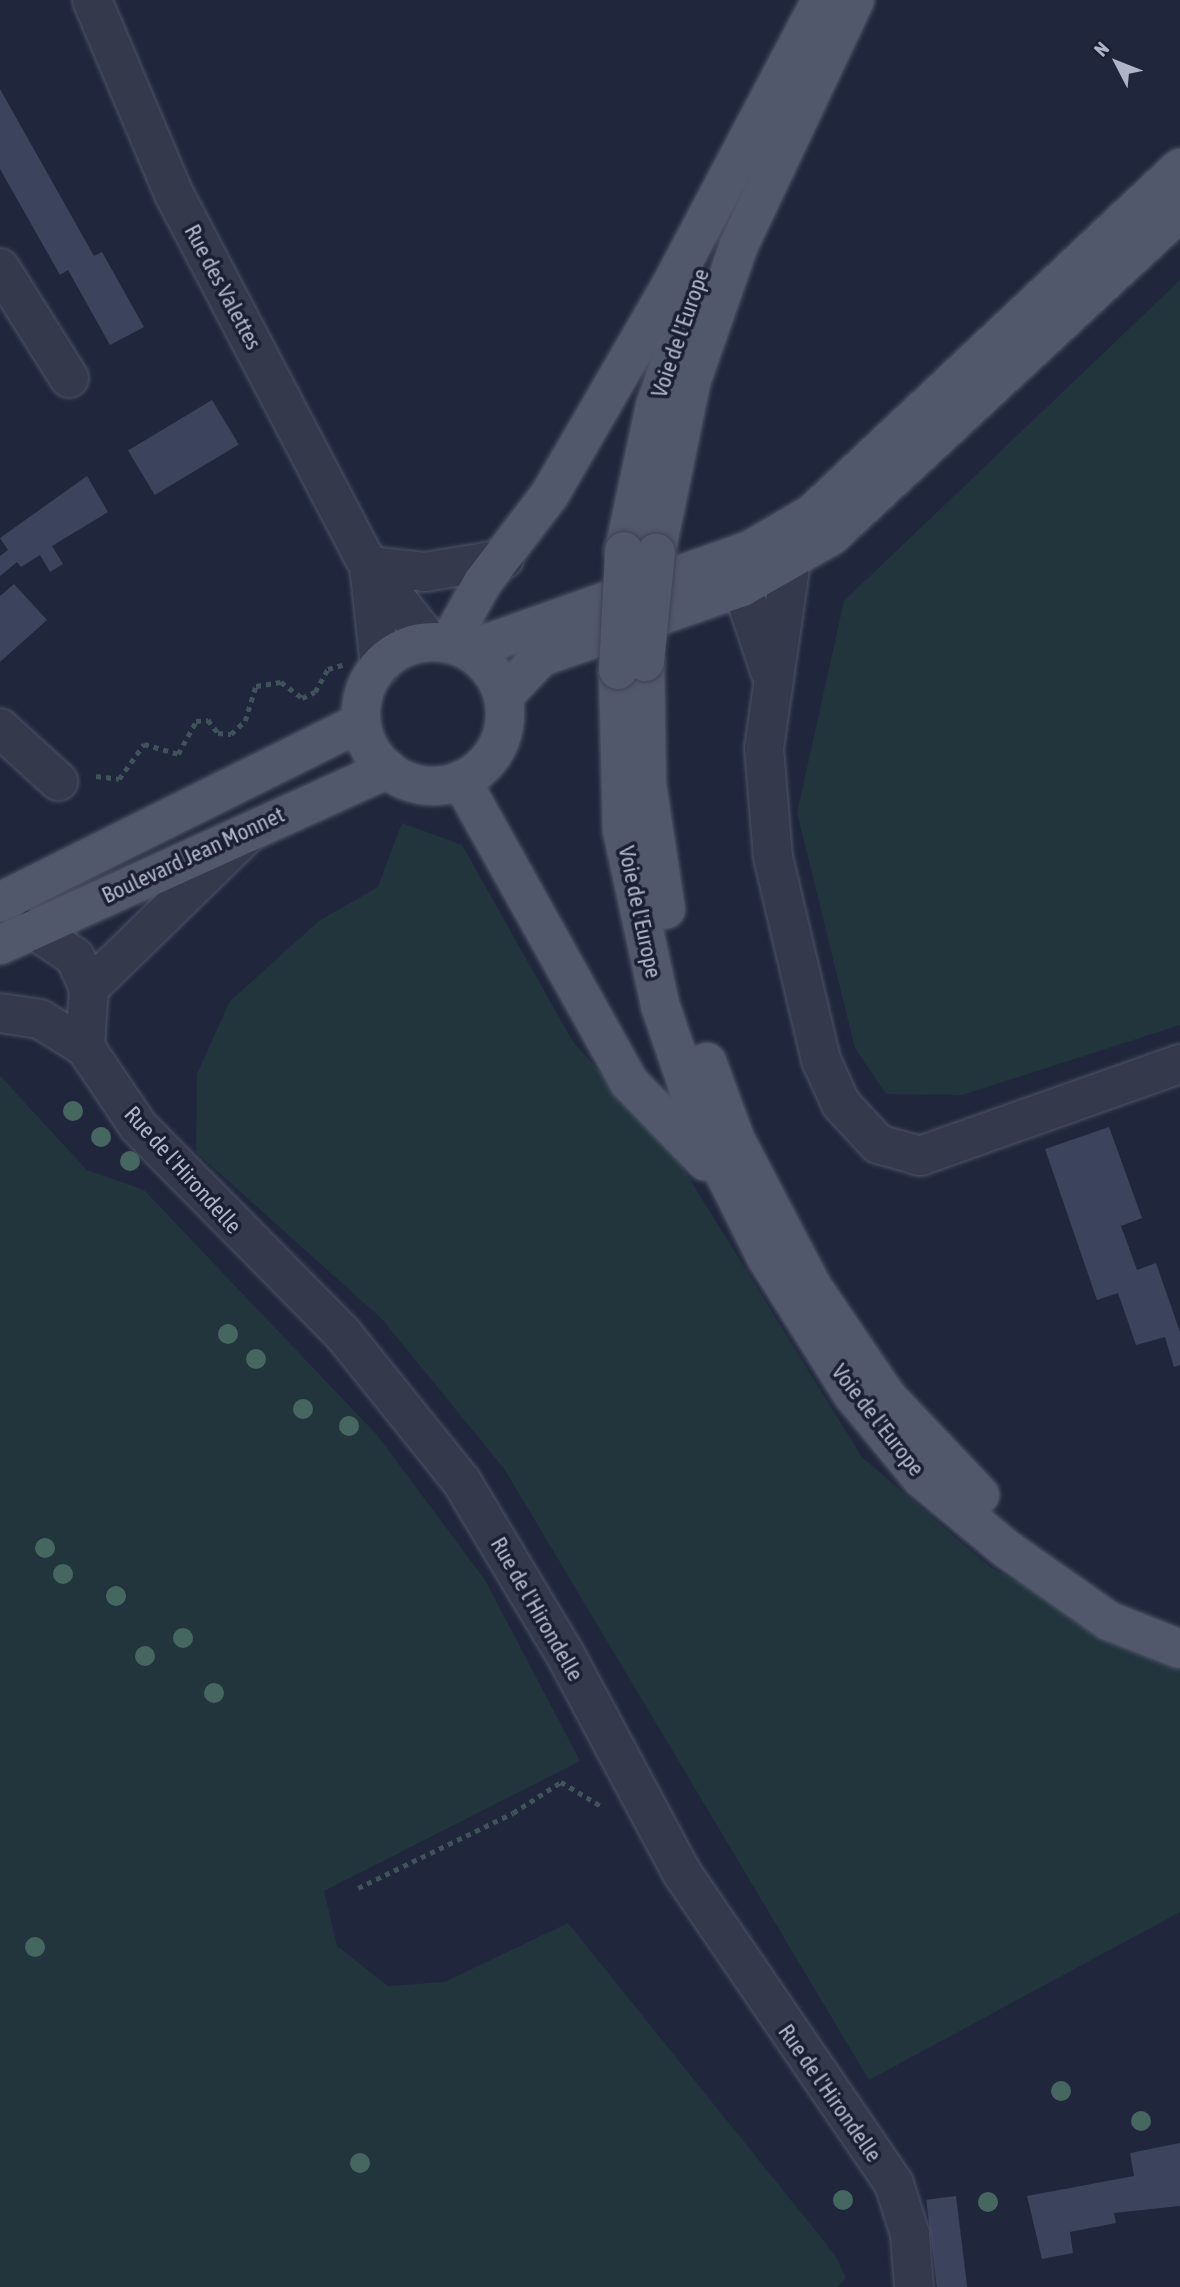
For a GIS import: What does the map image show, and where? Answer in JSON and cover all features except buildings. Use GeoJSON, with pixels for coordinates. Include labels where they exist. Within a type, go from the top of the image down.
{"type":"FeatureCollection","features":[{"type":"Feature","properties":{"kind":"main road","name":"Voie de l'Europe"},"geometry":{"type":"LineString","coordinates":[[824,0],[705,260],[655,406],[640,552],[622,830],[660,1005],[702,1128],[766,1258],[853,1395],[922,1479],[1005,1548],[1109,1621],[1180,1649]]}},
{"type":"Feature","properties":{"kind":"main road"},"geometry":{"type":"LineString","coordinates":[[449,645],[550,494],[670,287],[824,0]]}},
{"type":"Feature","properties":{"kind":"main road","name":"Voie de l'Europe"},"geometry":{"type":"LineString","coordinates":[[640,552],[691,382],[739,245],[855,0]]}},
{"type":"Feature","properties":{"kind":"main road"},"geometry":{"type":"LineString","coordinates":[[503,697],[541,657],[742,587],[773,550],[843,488],[1180,168]]}},
{"type":"Feature","properties":{"kind":"main road"},"geometry":{"type":"LineString","coordinates":[[449,645],[491,672],[503,697],[497,746],[461,780],[413,784],[388,769],[366,742],[361,722],[368,682],[363,665],[412,645],[449,645],[773,550],[853,521],[1180,212]]}},
{"type":"Feature","properties":{"kind":"main road","name":"Voie de l'Europe"},"geometry":{"type":"LineString","coordinates":[[632,666],[658,875],[690,1014],[735,1139],[813,1288],[887,1397],[947,1465],[1027,1537],[1108,1592],[1180,1625]]}},
{"type":"Feature","properties":{"kind":"main road"},"geometry":{"type":"LineString","coordinates":[[0,902],[361,722]]}},
{"type":"Feature","properties":{"kind":"main road","name":"Boulevard Jean Monnet"},"geometry":{"type":"LineString","coordinates":[[16,937],[256,825],[388,769]]}},
{"type":"Feature","properties":{"kind":"main road"},"geometry":{"type":"LineString","coordinates":[[461,780],[629,1082],[696,1146],[766,1258]]}},
{"type":"Feature","properties":{"kind":"street","name":"Rue des Valettes"},"geometry":{"type":"LineString","coordinates":[[92,0],[174,194],[369,566],[449,645]]}},
{"type":"Feature","properties":{"kind":"street"},"geometry":{"type":"LineString","coordinates":[[0,268],[69,378]]}},
{"type":"Feature","properties":{"kind":"street"},"geometry":{"type":"LineString","coordinates":[[773,550],[772,676],[764,748],[773,857],[821,1060],[841,1104],[878,1144],[920,1156],[1180,1064]]}},
{"type":"Feature","properties":{"kind":"street"},"geometry":{"type":"LineString","coordinates":[[369,566],[425,572],[504,559]]}},
{"type":"Feature","properties":{"kind":"street","name":"Rue des Valettes"},"geometry":{"type":"LineString","coordinates":[[363,665],[369,566]]}},
{"type":"Feature","properties":{"kind":"street"},"geometry":{"type":"LineString","coordinates":[[742,587],[772,676]]}},
{"type":"Feature","properties":{"kind":"street"},"geometry":{"type":"LineString","coordinates":[[0,728],[58,781]]}},
{"type":"Feature","properties":{"kind":"street"},"geometry":{"type":"LineString","coordinates":[[89,988],[256,825]]}},
{"type":"Feature","properties":{"kind":"street"},"geometry":{"type":"LineString","coordinates":[[0,1013],[40,1019],[85,1047],[89,988],[75,957],[16,937]]}},
{"type":"Feature","properties":{"kind":"street","name":"Rue de l'Hirondelle"},"geometry":{"type":"LineString","coordinates":[[85,1047],[138,1126],[343,1334],[462,1482],[565,1654],[682,1873],[894,2184],[910,2234],[914,2287]]}},
{"type":"Feature","properties":{"kind":"path"},"geometry":{"type":"LineString","coordinates":[[58,781],[87,771],[101,779],[119,779],[144,744],[178,754],[196,721],[208,720],[218,733],[231,734],[245,721],[256,686],[281,682],[302,698],[314,692],[328,669],[363,665]]}},
{"type":"Feature","properties":{"kind":"path"},"geometry":{"type":"LineString","coordinates":[[358,1888],[513,1813],[561,1782],[609,1812]]}},
{"type":"Feature","properties":{"kind":"shaded area"},"geometry":{"type":"Polygon","coordinates":[[[1180,280],[1180,1025],[962,1095],[886,1094],[855,1048],[797,813],[844,601],[1180,280]]]}},
{"type":"Feature","properties":{"kind":"shaded area"},"geometry":{"type":"Polygon","coordinates":[[[402,823],[462,845],[573,1042],[676,1157],[862,1457],[991,1568],[1180,1667],[1180,1912],[869,2080],[505,1470],[382,1319],[196,1152],[197,1074],[230,1001],[319,921],[378,887],[402,823]]]}},
{"type":"Feature","properties":{"kind":"shaded area"},"geometry":{"type":"Polygon","coordinates":[[[0,1076],[87,1170],[144,1190],[377,1435],[485,1580],[580,1761],[324,1891],[337,1946],[388,1986],[445,1982],[568,1923],[835,2255],[846,2278],[837,2287],[0,2287],[0,1076]]]}}]}
